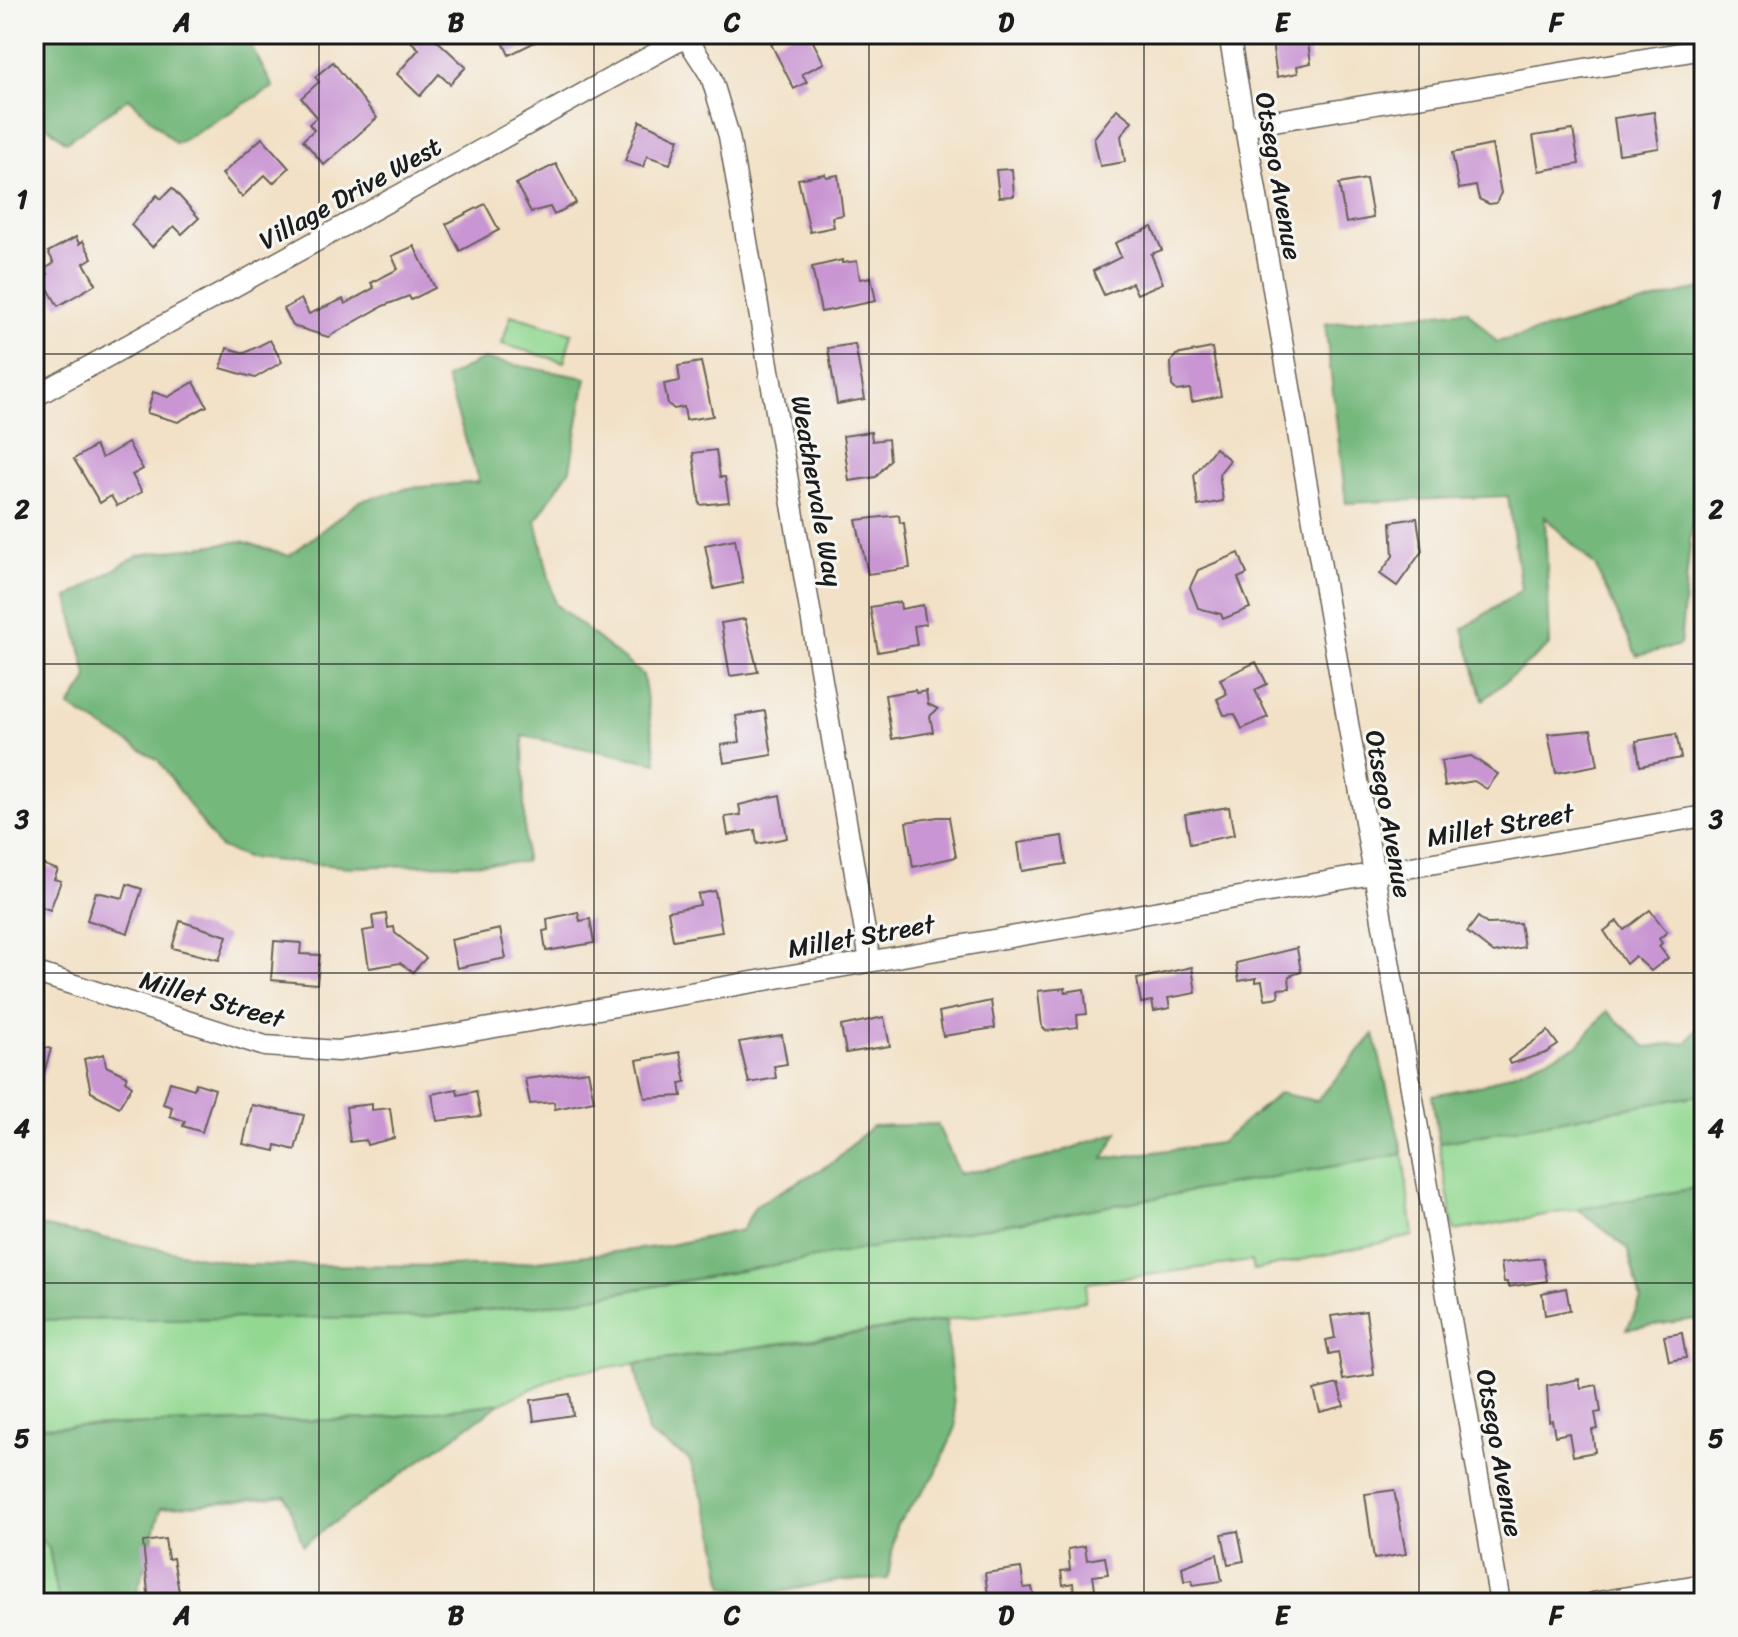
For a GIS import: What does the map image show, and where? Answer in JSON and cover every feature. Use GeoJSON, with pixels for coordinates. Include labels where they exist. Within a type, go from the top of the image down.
{"type":"FeatureCollection","features":[{"type":"Feature","properties":{"kind":"street","name":"Otsego Avenue"},"geometry":{"type":"LineString","coordinates":[[1229,34],[1500,1603]]}},
{"type":"Feature","properties":{"kind":"street","name":"Village Drive West"},"geometry":{"type":"LineString","coordinates":[[34,397],[689,36]]}},
{"type":"Feature","properties":{"kind":"street","name":"Weathervale Way"},"geometry":{"type":"LineString","coordinates":[[689,36],[711,76],[729,136],[870,961]]}},
{"type":"Feature","properties":{"kind":"street"},"geometry":{"type":"LineString","coordinates":[[1244,126],[1704,49]]}},
{"type":"Feature","properties":{"kind":"street","name":"Millet Street"},"geometry":{"type":"LineString","coordinates":[[34,972],[265,1046],[338,1051],[1704,816]]}},
{"type":"Feature","properties":{"kind":"street"},"geometry":{"type":"LineString","coordinates":[[1593,1603],[1704,1584]]}},
{"type":"Feature","properties":{"kind":"green space"},"geometry":{"type":"Polygon","coordinates":[[[34,34],[245,34],[273,87],[176,144],[129,98],[66,142],[34,115],[34,34]]]}},
{"type":"Feature","properties":{"kind":"green space"},"geometry":{"type":"Polygon","coordinates":[[[1704,287],[1704,474],[1696,481],[1680,645],[1637,656],[1595,566],[1545,517],[1550,645],[1483,700],[1463,629],[1521,590],[1508,496],[1346,503],[1325,324],[1467,310],[1497,342],[1704,287]]]}},
{"type":"Feature","properties":{"kind":"green space"},"geometry":{"type":"Polygon","coordinates":[[[511,315],[572,333],[564,362],[502,344],[511,315]]]}},
{"type":"Feature","properties":{"kind":"green space"},"geometry":{"type":"Polygon","coordinates":[[[483,359],[586,378],[570,469],[536,520],[555,604],[643,675],[657,763],[523,736],[525,862],[351,867],[246,858],[219,847],[158,760],[69,707],[88,679],[68,598],[138,555],[242,541],[289,556],[360,501],[409,488],[479,482],[446,378],[483,359]]]}},
{"type":"Feature","properties":{"kind":"green space"},"geometry":{"type":"Polygon","coordinates":[[[1607,1011],[1646,1047],[1687,1042],[1704,1020],[1704,1094],[1439,1143],[1432,1095],[1483,1085],[1577,1046],[1607,1011]]]}},
{"type":"Feature","properties":{"kind":"green space"},"geometry":{"type":"Polygon","coordinates":[[[1374,1034],[1403,1154],[553,1304],[421,1317],[34,1320],[34,1225],[244,1265],[495,1266],[665,1246],[742,1230],[756,1205],[832,1163],[872,1126],[937,1124],[960,1174],[1043,1158],[1118,1132],[1103,1159],[1220,1143],[1279,1093],[1317,1101],[1374,1034]]]}},
{"type":"Feature","properties":{"kind":"green space"},"geometry":{"type":"Polygon","coordinates":[[[1704,1094],[1704,1187],[1454,1231],[1439,1143],[1704,1094]]]}},
{"type":"Feature","properties":{"kind":"green space"},"geometry":{"type":"Polygon","coordinates":[[[1403,1154],[1413,1236],[1254,1270],[1251,1261],[1087,1283],[1085,1301],[566,1373],[501,1403],[374,1419],[34,1427],[34,1320],[428,1316],[553,1304],[1403,1154]]]}},
{"type":"Feature","properties":{"kind":"green space"},"geometry":{"type":"Polygon","coordinates":[[[1696,1188],[1704,1263],[1704,1318],[1627,1329],[1641,1300],[1627,1248],[1578,1209],[1696,1188]]]}},
{"type":"Feature","properties":{"kind":"green space"},"geometry":{"type":"Polygon","coordinates":[[[946,1321],[956,1427],[935,1475],[896,1526],[888,1579],[837,1581],[769,1594],[724,1587],[714,1528],[689,1459],[648,1434],[635,1364],[946,1321]]]}},
{"type":"Feature","properties":{"kind":"green space"},"geometry":{"type":"Polygon","coordinates":[[[501,1403],[303,1545],[286,1496],[161,1508],[134,1603],[59,1603],[49,1548],[34,1532],[34,1427],[374,1419],[501,1403]]]}},
{"type":"Feature","properties":{"kind":"green space"},"geometry":{"type":"Polygon","coordinates":[[[34,1532],[49,1548],[59,1603],[38,1603],[34,1596],[34,1532]]]}},
{"type":"Feature","properties":{"kind":"building"},"geometry":{"type":"Polygon","coordinates":[[[403,34],[430,34],[466,67],[450,84],[439,74],[420,96],[397,74],[419,49],[403,34]]]}},
{"type":"Feature","properties":{"kind":"building"},"geometry":{"type":"Polygon","coordinates":[[[499,34],[551,34],[509,55],[499,34]]]}},
{"type":"Feature","properties":{"kind":"building"},"geometry":{"type":"Polygon","coordinates":[[[791,34],[809,34],[824,63],[802,74],[807,82],[794,89],[771,44],[791,34]]]}},
{"type":"Feature","properties":{"kind":"building"},"geometry":{"type":"Polygon","coordinates":[[[1307,37],[1311,63],[1297,66],[1298,73],[1277,77],[1272,42],[1307,37]]]}},
{"type":"Feature","properties":{"kind":"building"},"geometry":{"type":"Polygon","coordinates":[[[333,62],[377,118],[324,165],[303,140],[314,130],[309,124],[317,117],[301,98],[319,82],[315,77],[333,62]]]}},
{"type":"Feature","properties":{"kind":"building"},"geometry":{"type":"Polygon","coordinates":[[[1117,109],[1132,121],[1121,136],[1125,162],[1100,166],[1094,138],[1117,109]]]}},
{"type":"Feature","properties":{"kind":"building"},"geometry":{"type":"Polygon","coordinates":[[[1654,112],[1659,148],[1619,154],[1614,118],[1654,112]]]}},
{"type":"Feature","properties":{"kind":"building"},"geometry":{"type":"Polygon","coordinates":[[[640,121],[679,139],[670,164],[647,156],[643,167],[625,161],[640,121]]]}},
{"type":"Feature","properties":{"kind":"building"},"geometry":{"type":"Polygon","coordinates":[[[1573,130],[1579,164],[1539,171],[1533,136],[1573,130]]]}},
{"type":"Feature","properties":{"kind":"building"},"geometry":{"type":"Polygon","coordinates":[[[262,138],[289,168],[273,183],[265,175],[242,197],[222,174],[262,138]]]}},
{"type":"Feature","properties":{"kind":"building"},"geometry":{"type":"Polygon","coordinates":[[[1492,145],[1501,193],[1496,203],[1489,204],[1479,199],[1476,186],[1459,189],[1452,153],[1492,145]]]}},
{"type":"Feature","properties":{"kind":"building"},"geometry":{"type":"Polygon","coordinates":[[[556,164],[576,203],[554,215],[550,207],[531,212],[516,184],[556,164]]]}},
{"type":"Feature","properties":{"kind":"building"},"geometry":{"type":"Polygon","coordinates":[[[1012,169],[1014,196],[999,197],[996,170],[1012,169]]]}},
{"type":"Feature","properties":{"kind":"building"},"geometry":{"type":"Polygon","coordinates":[[[825,174],[826,177],[838,175],[843,215],[832,217],[834,227],[810,232],[798,179],[825,174]]]}},
{"type":"Feature","properties":{"kind":"building"},"geometry":{"type":"Polygon","coordinates":[[[1366,179],[1373,218],[1346,223],[1339,184],[1366,179]]]}},
{"type":"Feature","properties":{"kind":"building"},"geometry":{"type":"Polygon","coordinates":[[[172,188],[199,218],[182,234],[174,226],[152,247],[131,225],[157,195],[161,199],[172,188]]]}},
{"type":"Feature","properties":{"kind":"building"},"geometry":{"type":"Polygon","coordinates":[[[485,204],[499,230],[460,251],[446,224],[485,204]]]}},
{"type":"Feature","properties":{"kind":"building"},"geometry":{"type":"Polygon","coordinates":[[[1152,227],[1162,250],[1151,254],[1163,283],[1137,294],[1132,283],[1104,295],[1093,271],[1121,257],[1115,243],[1152,227]]]}},
{"type":"Feature","properties":{"kind":"building"},"geometry":{"type":"Polygon","coordinates":[[[76,237],[79,244],[83,241],[92,258],[84,263],[96,284],[58,306],[42,278],[48,274],[45,269],[54,263],[48,252],[76,237]]]}},
{"type":"Feature","properties":{"kind":"building"},"geometry":{"type":"Polygon","coordinates":[[[414,246],[435,288],[411,300],[409,296],[383,306],[328,337],[293,326],[284,309],[301,299],[309,314],[343,299],[345,304],[374,288],[371,283],[398,269],[392,256],[414,246]]]}},
{"type":"Feature","properties":{"kind":"building"},"geometry":{"type":"Polygon","coordinates":[[[842,260],[842,263],[857,261],[860,279],[871,277],[876,301],[821,312],[812,267],[842,260]]]}},
{"type":"Feature","properties":{"kind":"building"},"geometry":{"type":"Polygon","coordinates":[[[270,340],[282,362],[255,378],[221,368],[227,348],[245,353],[270,340]]]}},
{"type":"Feature","properties":{"kind":"building"},"geometry":{"type":"Polygon","coordinates":[[[855,344],[865,399],[837,404],[828,348],[855,344]]]}},
{"type":"Feature","properties":{"kind":"building"},"geometry":{"type":"Polygon","coordinates":[[[1212,348],[1221,396],[1192,402],[1190,389],[1177,391],[1172,386],[1171,362],[1176,355],[1212,348]]]}},
{"type":"Feature","properties":{"kind":"building"},"geometry":{"type":"Polygon","coordinates":[[[701,362],[713,416],[686,420],[684,407],[674,409],[668,404],[664,384],[680,381],[678,366],[701,362]]]}},
{"type":"Feature","properties":{"kind":"building"},"geometry":{"type":"Polygon","coordinates":[[[194,382],[207,406],[178,422],[147,413],[153,392],[168,397],[194,382]]]}},
{"type":"Feature","properties":{"kind":"building"},"geometry":{"type":"Polygon","coordinates":[[[871,432],[872,441],[888,439],[890,460],[876,477],[849,481],[843,436],[871,432]]]}},
{"type":"Feature","properties":{"kind":"building"},"geometry":{"type":"Polygon","coordinates":[[[128,443],[143,469],[132,475],[142,492],[117,506],[111,496],[100,503],[74,459],[95,446],[102,458],[128,443]]]}},
{"type":"Feature","properties":{"kind":"building"},"geometry":{"type":"Polygon","coordinates":[[[1215,448],[1230,460],[1219,474],[1223,501],[1198,506],[1194,475],[1215,448]]]}},
{"type":"Feature","properties":{"kind":"building"},"geometry":{"type":"Polygon","coordinates":[[[716,450],[720,477],[725,477],[729,502],[700,505],[693,453],[716,450]]]}},
{"type":"Feature","properties":{"kind":"building"},"geometry":{"type":"Polygon","coordinates":[[[899,515],[900,523],[904,523],[910,568],[868,574],[856,520],[899,515]]]}},
{"type":"Feature","properties":{"kind":"building"},"geometry":{"type":"Polygon","coordinates":[[[1417,518],[1422,551],[1397,586],[1380,574],[1393,556],[1391,522],[1417,518]]]}},
{"type":"Feature","properties":{"kind":"building"},"geometry":{"type":"Polygon","coordinates":[[[735,539],[743,583],[714,589],[705,545],[735,539]]]}},
{"type":"Feature","properties":{"kind":"building"},"geometry":{"type":"Polygon","coordinates":[[[1239,553],[1247,574],[1238,578],[1250,608],[1223,619],[1221,614],[1198,608],[1190,587],[1198,570],[1239,553]]]}},
{"type":"Feature","properties":{"kind":"building"},"geometry":{"type":"Polygon","coordinates":[[[900,602],[901,609],[923,605],[926,624],[914,626],[917,645],[878,652],[870,607],[900,602]]]}},
{"type":"Feature","properties":{"kind":"building"},"geometry":{"type":"Polygon","coordinates":[[[745,619],[758,672],[730,676],[721,623],[745,619]]]}},
{"type":"Feature","properties":{"kind":"building"},"geometry":{"type":"Polygon","coordinates":[[[1256,662],[1267,684],[1255,690],[1268,717],[1242,729],[1235,714],[1224,715],[1217,699],[1227,694],[1220,679],[1256,662]]]}},
{"type":"Feature","properties":{"kind":"building"},"geometry":{"type":"Polygon","coordinates":[[[915,690],[916,693],[926,691],[928,704],[938,709],[930,716],[933,732],[892,739],[885,695],[915,690]]]}},
{"type":"Feature","properties":{"kind":"building"},"geometry":{"type":"Polygon","coordinates":[[[765,711],[772,755],[724,763],[721,745],[740,742],[736,716],[765,711]]]}},
{"type":"Feature","properties":{"kind":"building"},"geometry":{"type":"Polygon","coordinates":[[[1591,730],[1598,765],[1556,773],[1548,734],[1591,730]]]}},
{"type":"Feature","properties":{"kind":"building"},"geometry":{"type":"Polygon","coordinates":[[[1676,734],[1681,758],[1640,766],[1636,741],[1676,734]]]}},
{"type":"Feature","properties":{"kind":"building"},"geometry":{"type":"Polygon","coordinates":[[[1471,756],[1498,774],[1487,789],[1474,781],[1445,786],[1441,761],[1471,756]]]}},
{"type":"Feature","properties":{"kind":"building"},"geometry":{"type":"Polygon","coordinates":[[[780,795],[787,838],[757,844],[755,830],[728,835],[725,817],[741,815],[739,805],[780,795]]]}},
{"type":"Feature","properties":{"kind":"building"},"geometry":{"type":"Polygon","coordinates":[[[1229,807],[1234,835],[1190,844],[1185,814],[1229,807]]]}},
{"type":"Feature","properties":{"kind":"building"},"geometry":{"type":"Polygon","coordinates":[[[949,817],[956,857],[913,867],[906,822],[949,817]]]}},
{"type":"Feature","properties":{"kind":"building"},"geometry":{"type":"Polygon","coordinates":[[[1062,836],[1066,864],[1022,871],[1018,843],[1062,836]]]}},
{"type":"Feature","properties":{"kind":"building"},"geometry":{"type":"Polygon","coordinates":[[[34,861],[58,870],[54,879],[61,881],[50,910],[34,904],[34,861]]]}},
{"type":"Feature","properties":{"kind":"building"},"geometry":{"type":"Polygon","coordinates":[[[127,884],[142,889],[128,933],[87,920],[96,892],[123,898],[127,884]]]}},
{"type":"Feature","properties":{"kind":"building"},"geometry":{"type":"Polygon","coordinates":[[[715,891],[722,932],[673,940],[668,911],[700,905],[698,894],[715,891]]]}},
{"type":"Feature","properties":{"kind":"building"},"geometry":{"type":"Polygon","coordinates":[[[1650,910],[1667,932],[1659,939],[1662,943],[1659,946],[1668,958],[1651,971],[1635,956],[1626,964],[1604,931],[1617,921],[1624,930],[1650,910]]]}},
{"type":"Feature","properties":{"kind":"building"},"geometry":{"type":"Polygon","coordinates":[[[578,912],[580,921],[590,919],[594,943],[546,951],[543,931],[548,930],[547,919],[578,912]]]}},
{"type":"Feature","properties":{"kind":"building"},"geometry":{"type":"Polygon","coordinates":[[[386,914],[388,928],[394,927],[395,933],[426,958],[413,972],[400,963],[369,968],[363,931],[374,929],[372,916],[386,914]]]}},
{"type":"Feature","properties":{"kind":"building"},"geometry":{"type":"Polygon","coordinates":[[[1478,917],[1487,924],[1520,923],[1524,947],[1494,953],[1467,932],[1478,917]]]}},
{"type":"Feature","properties":{"kind":"building"},"geometry":{"type":"Polygon","coordinates":[[[180,921],[227,936],[219,960],[172,948],[180,921]]]}},
{"type":"Feature","properties":{"kind":"building"},"geometry":{"type":"Polygon","coordinates":[[[500,929],[506,958],[457,968],[451,940],[500,929]]]}},
{"type":"Feature","properties":{"kind":"building"},"geometry":{"type":"Polygon","coordinates":[[[274,941],[301,943],[300,954],[320,955],[317,984],[271,980],[274,941]]]}},
{"type":"Feature","properties":{"kind":"building"},"geometry":{"type":"Polygon","coordinates":[[[1297,948],[1301,972],[1289,976],[1290,988],[1278,989],[1279,997],[1265,999],[1262,981],[1256,982],[1256,978],[1239,981],[1236,963],[1297,948]]]}},
{"type":"Feature","properties":{"kind":"building"},"geometry":{"type":"Polygon","coordinates":[[[1192,967],[1196,993],[1168,998],[1170,1008],[1154,1011],[1152,1001],[1141,1003],[1137,979],[1192,967]]]}},
{"type":"Feature","properties":{"kind":"building"},"geometry":{"type":"Polygon","coordinates":[[[1065,988],[1065,992],[1084,989],[1087,1014],[1077,1015],[1078,1027],[1047,1031],[1042,1027],[1038,991],[1065,988]]]}},
{"type":"Feature","properties":{"kind":"building"},"geometry":{"type":"Polygon","coordinates":[[[991,1001],[995,1028],[943,1036],[939,1012],[991,1001]]]}},
{"type":"Feature","properties":{"kind":"building"},"geometry":{"type":"Polygon","coordinates":[[[884,1017],[890,1046],[846,1053],[841,1026],[884,1017]]]}},
{"type":"Feature","properties":{"kind":"building"},"geometry":{"type":"Polygon","coordinates":[[[1548,1031],[1558,1045],[1546,1053],[1510,1064],[1508,1060],[1548,1031]]]}},
{"type":"Feature","properties":{"kind":"building"},"geometry":{"type":"Polygon","coordinates":[[[782,1035],[787,1064],[774,1066],[776,1078],[749,1083],[739,1042],[782,1035]]]}},
{"type":"Feature","properties":{"kind":"building"},"geometry":{"type":"Polygon","coordinates":[[[34,1044],[51,1049],[38,1093],[34,1092],[34,1044]]]}},
{"type":"Feature","properties":{"kind":"building"},"geometry":{"type":"Polygon","coordinates":[[[680,1052],[686,1082],[680,1083],[682,1096],[645,1098],[637,1060],[680,1052]]]}},
{"type":"Feature","properties":{"kind":"building"},"geometry":{"type":"Polygon","coordinates":[[[104,1054],[106,1066],[127,1076],[125,1081],[132,1086],[119,1107],[91,1092],[84,1059],[104,1054]]]}},
{"type":"Feature","properties":{"kind":"building"},"geometry":{"type":"Polygon","coordinates":[[[588,1071],[594,1101],[555,1109],[554,1102],[530,1104],[525,1079],[588,1071]]]}},
{"type":"Feature","properties":{"kind":"building"},"geometry":{"type":"Polygon","coordinates":[[[170,1082],[194,1089],[196,1083],[215,1089],[202,1132],[183,1126],[185,1121],[170,1116],[172,1107],[163,1104],[170,1082]]]}},
{"type":"Feature","properties":{"kind":"building"},"geometry":{"type":"Polygon","coordinates":[[[457,1089],[458,1095],[476,1091],[481,1116],[437,1121],[432,1094],[457,1089]]]}},
{"type":"Feature","properties":{"kind":"building"},"geometry":{"type":"Polygon","coordinates":[[[372,1104],[372,1110],[390,1108],[394,1138],[367,1145],[366,1140],[350,1142],[346,1107],[372,1104]]]}},
{"type":"Feature","properties":{"kind":"building"},"geometry":{"type":"Polygon","coordinates":[[[252,1105],[304,1115],[295,1150],[276,1145],[275,1151],[243,1144],[252,1105]]]}},
{"type":"Feature","properties":{"kind":"building"},"geometry":{"type":"Polygon","coordinates":[[[1543,1258],[1547,1281],[1508,1287],[1504,1282],[1501,1263],[1543,1258]]]}},
{"type":"Feature","properties":{"kind":"building"},"geometry":{"type":"Polygon","coordinates":[[[1566,1288],[1570,1310],[1545,1315],[1542,1293],[1566,1288]]]}},
{"type":"Feature","properties":{"kind":"building"},"geometry":{"type":"Polygon","coordinates":[[[1366,1311],[1374,1375],[1343,1380],[1338,1352],[1329,1354],[1326,1340],[1335,1338],[1331,1316],[1366,1311]]]}},
{"type":"Feature","properties":{"kind":"building"},"geometry":{"type":"Polygon","coordinates":[[[1682,1333],[1686,1358],[1669,1361],[1664,1336],[1682,1333]]]}},
{"type":"Feature","properties":{"kind":"building"},"geometry":{"type":"Polygon","coordinates":[[[1579,1379],[1581,1388],[1597,1385],[1601,1412],[1595,1413],[1598,1429],[1592,1430],[1595,1452],[1573,1456],[1569,1433],[1555,1436],[1552,1420],[1549,1421],[1547,1386],[1579,1379]]]}},
{"type":"Feature","properties":{"kind":"building"},"geometry":{"type":"Polygon","coordinates":[[[1338,1384],[1344,1406],[1320,1412],[1314,1390],[1338,1384]]]}},
{"type":"Feature","properties":{"kind":"building"},"geometry":{"type":"Polygon","coordinates":[[[570,1394],[573,1415],[534,1421],[531,1400],[570,1394]]]}},
{"type":"Feature","properties":{"kind":"building"},"geometry":{"type":"Polygon","coordinates":[[[1394,1490],[1406,1554],[1374,1559],[1365,1494],[1394,1490]]]}},
{"type":"Feature","properties":{"kind":"building"},"geometry":{"type":"Polygon","coordinates":[[[1238,1531],[1244,1561],[1228,1564],[1222,1534],[1238,1531]]]}},
{"type":"Feature","properties":{"kind":"building"},"geometry":{"type":"Polygon","coordinates":[[[165,1539],[168,1559],[173,1558],[181,1603],[149,1603],[143,1542],[165,1539]]]}},
{"type":"Feature","properties":{"kind":"building"},"geometry":{"type":"Polygon","coordinates":[[[1085,1546],[1087,1560],[1105,1557],[1108,1574],[1093,1576],[1095,1589],[1074,1592],[1073,1583],[1063,1585],[1061,1571],[1070,1570],[1068,1549],[1085,1546]]]}},
{"type":"Feature","properties":{"kind":"building"},"geometry":{"type":"Polygon","coordinates":[[[1217,1554],[1222,1581],[1193,1585],[1192,1580],[1184,1581],[1182,1567],[1217,1554]]]}},
{"type":"Feature","properties":{"kind":"building"},"geometry":{"type":"Polygon","coordinates":[[[1021,1568],[1024,1588],[1032,1587],[1035,1603],[989,1603],[985,1573],[1021,1568]]]}}]}
